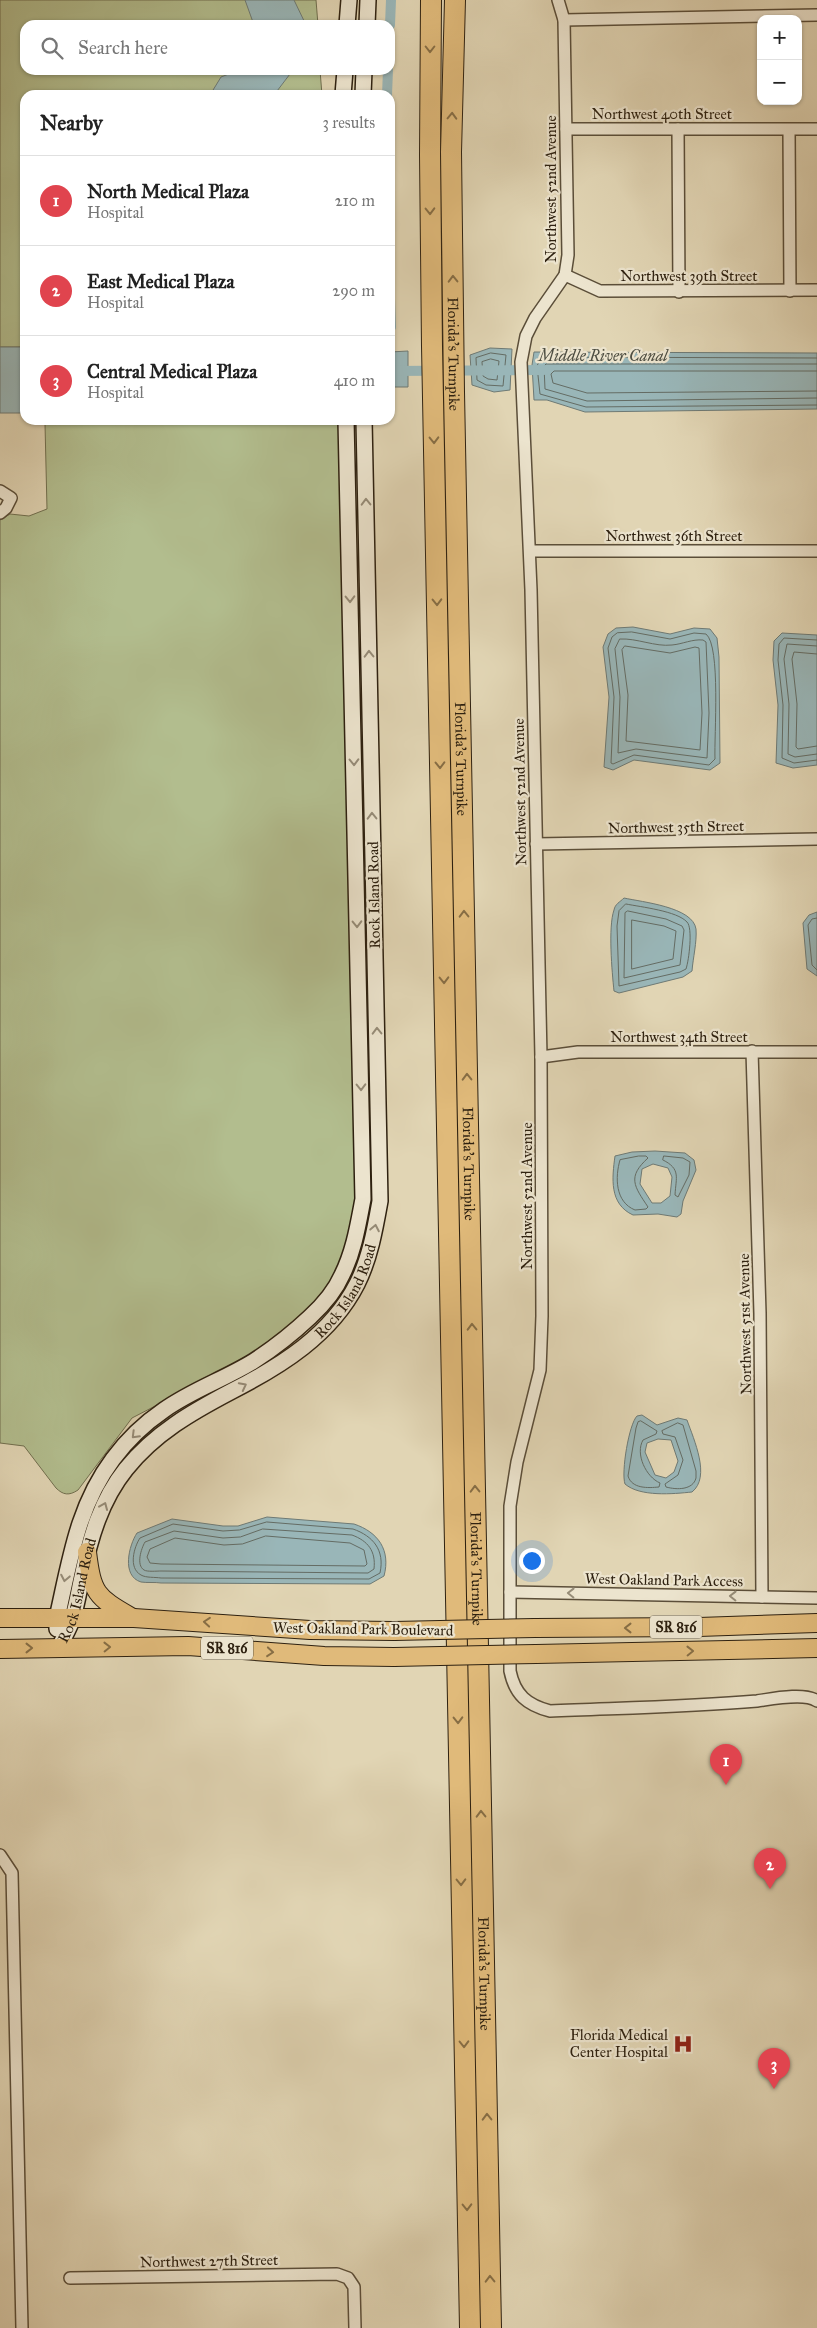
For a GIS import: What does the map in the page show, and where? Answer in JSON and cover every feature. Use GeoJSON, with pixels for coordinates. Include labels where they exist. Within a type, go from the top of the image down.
{"type":"FeatureCollection","features":[{"type":"Feature","properties":{"kind":"highway","name":"Florida's Turnpike"},"geometry":{"type":"LineString","coordinates":[[431,0],[432,346],[470,2328]]}},
{"type":"Feature","properties":{"kind":"highway","name":"Florida's Turnpike"},"geometry":{"type":"LineString","coordinates":[[455,0],[451,152],[454,392],[491,2328]]}},
{"type":"Feature","properties":{"kind":"main road"},"geometry":{"type":"LineString","coordinates":[[347,20],[349,0]]}},
{"type":"Feature","properties":{"kind":"main road"},"geometry":{"type":"LineString","coordinates":[[367,20],[368,0]]}},
{"type":"Feature","properties":{"kind":"main road"},"geometry":{"type":"LineString","coordinates":[[343,90],[345,75]]}},
{"type":"Feature","properties":{"kind":"main road"},"geometry":{"type":"LineString","coordinates":[[363,90],[364,75]]}},
{"type":"Feature","properties":{"kind":"main road","name":"Rock Island Road"},"geometry":{"type":"LineString","coordinates":[[59,1648],[65,1618],[71,1550],[80,1519],[94,1487],[113,1458],[136,1433],[163,1411],[254,1361],[282,1342],[306,1321],[326,1302],[342,1276],[355,1243],[363,1199],[346,425]]}},
{"type":"Feature","properties":{"kind":"main road","name":"Rock Island Road"},"geometry":{"type":"LineString","coordinates":[[65,1618],[93,1531],[107,1498],[126,1469],[148,1444],[175,1423],[281,1365],[300,1350],[339,1313],[357,1284],[371,1248],[380,1200],[364,425]]}},
{"type":"Feature","properties":{"kind":"main road"},"geometry":{"type":"LineString","coordinates":[[87,1552],[92,1582],[96,1591],[103,1600],[134,1618]]}},
{"type":"Feature","properties":{"kind":"main road","name":"West Oakland Park Boulevard"},"geometry":{"type":"LineString","coordinates":[[0,1618],[134,1618],[302,1630],[394,1631],[699,1627],[817,1623]]}},
{"type":"Feature","properties":{"kind":"main road","name":"West Oakland Park Boulevard"},"geometry":{"type":"LineString","coordinates":[[0,1649],[188,1646],[298,1655],[394,1657],[817,1648]]}},
{"type":"Feature","properties":{"kind":"street","name":"Northwest 52nd Avenue"},"geometry":{"type":"LineString","coordinates":[[558,0],[564,20],[568,255],[565,275],[535,318],[526,336],[522,356],[522,396],[530,551],[541,1057],[542,1316],[540,1370],[517,1462],[510,1506],[510,1671],[512,1682],[523,1699],[534,1707],[550,1711],[711,1705],[795,1697],[814,1698],[817,1701]]}},
{"type":"Feature","properties":{"kind":"street"},"geometry":{"type":"LineString","coordinates":[[564,20],[817,15]]}},
{"type":"Feature","properties":{"kind":"street","name":"Northwest 40th Street"},"geometry":{"type":"LineString","coordinates":[[566,129],[817,130]]}},
{"type":"Feature","properties":{"kind":"street"},"geometry":{"type":"LineString","coordinates":[[678,129],[679,292]]}},
{"type":"Feature","properties":{"kind":"street"},"geometry":{"type":"LineString","coordinates":[[789,130],[790,291]]}},
{"type":"Feature","properties":{"kind":"street","name":"Northwest 39th Street"},"geometry":{"type":"LineString","coordinates":[[565,275],[600,291],[817,290]]}},
{"type":"Feature","properties":{"kind":"street"},"geometry":{"type":"LineString","coordinates":[[0,491],[11,498],[6,508],[0,513]]}},
{"type":"Feature","properties":{"kind":"street","name":"Northwest 36th Street"},"geometry":{"type":"LineString","coordinates":[[530,551],[817,551]]}},
{"type":"Feature","properties":{"kind":"street","name":"Northwest 35th Street"},"geometry":{"type":"LineString","coordinates":[[536,844],[817,839]]}},
{"type":"Feature","properties":{"kind":"street","name":"Northwest 51st Avenue"},"geometry":{"type":"LineString","coordinates":[[752,1051],[760,1313],[762,1597]]}},
{"type":"Feature","properties":{"kind":"street","name":"Northwest 34th Street"},"geometry":{"type":"LineString","coordinates":[[541,1057],[578,1052],[817,1052]]}},
{"type":"Feature","properties":{"kind":"street","name":"West Oakland Park Access"},"geometry":{"type":"LineString","coordinates":[[510,1592],[817,1598]]}},
{"type":"Feature","properties":{"kind":"street"},"geometry":{"type":"LineString","coordinates":[[0,1855],[12,1873],[22,2328]]}},
{"type":"Feature","properties":{"kind":"street","name":"Northwest 27th Street"},"geometry":{"type":"LineString","coordinates":[[70,2278],[337,2274],[348,2278],[354,2287],[355,2328]]}},
{"type":"Feature","properties":{"kind":"green space"},"geometry":{"type":"Polygon","coordinates":[[[0,0],[316,0],[318,20],[20,20],[20,75],[320,75],[322,90],[20,90],[20,347],[0,347],[0,0]]]}},
{"type":"Feature","properties":{"kind":"green space"},"geometry":{"type":"Polygon","coordinates":[[[45,425],[343,425],[359,1197],[343,1271],[303,1319],[240,1362],[132,1418],[78,1490],[69,1494],[61,1492],[56,1488],[24,1446],[0,1443],[0,520],[10,514],[29,516],[47,509],[45,425]]]}},
{"type":"Feature","properties":{"kind":"water"},"geometry":{"type":"Polygon","coordinates":[[[245,0],[294,0],[304,20],[252,20],[245,0]]]}},
{"type":"Feature","properties":{"kind":"water"},"geometry":{"type":"Polygon","coordinates":[[[226,75],[289,75],[278,90],[213,90],[221,77],[226,75]]]}},
{"type":"Feature","properties":{"kind":"water"},"geometry":{"type":"Polygon","coordinates":[[[0,347],[20,347],[20,413],[0,413],[0,347]]]}},
{"type":"Feature","properties":{"kind":"water"},"geometry":{"type":"Polygon","coordinates":[[[490,348],[512,349],[510,390],[494,392],[472,385],[470,355],[490,348]]]}},
{"type":"Feature","properties":{"kind":"water"},"geometry":{"type":"Polygon","coordinates":[[[408,351],[408,387],[395,387],[395,352],[408,351]]]}},
{"type":"Feature","properties":{"kind":"water"},"geometry":{"type":"Polygon","coordinates":[[[534,352],[817,353],[817,409],[585,412],[547,400],[534,400],[532,365],[534,352]]]}},
{"type":"Feature","properties":{"kind":"water"},"geometry":{"type":"Polygon","coordinates":[[[633,627],[670,634],[694,628],[710,629],[717,638],[719,657],[720,763],[710,770],[634,760],[613,770],[604,767],[609,697],[603,647],[608,634],[616,628],[633,627]]]}},
{"type":"Feature","properties":{"kind":"water"},"geometry":{"type":"Polygon","coordinates":[[[782,633],[817,635],[817,765],[793,768],[776,763],[778,705],[773,660],[774,641],[782,633]]]}},
{"type":"Feature","properties":{"kind":"water"},"geometry":{"type":"Polygon","coordinates":[[[624,898],[666,907],[686,915],[693,922],[696,934],[692,971],[683,977],[619,993],[614,991],[611,927],[615,906],[624,898]]]}},
{"type":"Feature","properties":{"kind":"water"},"geometry":{"type":"Polygon","coordinates":[[[817,912],[817,976],[807,969],[803,923],[809,915],[817,912]]]}},
{"type":"Feature","properties":{"kind":"water"},"geometry":{"type":"Polygon","coordinates":[[[632,1152],[685,1153],[694,1160],[696,1170],[683,1201],[681,1214],[677,1217],[658,1214],[633,1215],[620,1204],[616,1197],[613,1181],[615,1156],[632,1152]],[[653,1164],[642,1169],[640,1184],[652,1203],[661,1203],[670,1196],[672,1177],[668,1168],[653,1164]]]}},
{"type":"Feature","properties":{"kind":"water"},"geometry":{"type":"Polygon","coordinates":[[[642,1415],[657,1425],[678,1418],[687,1420],[697,1448],[701,1468],[698,1485],[692,1492],[648,1493],[631,1488],[625,1484],[626,1448],[631,1428],[637,1416],[642,1415]],[[658,1439],[647,1443],[645,1452],[655,1475],[666,1478],[674,1472],[678,1461],[671,1440],[658,1439]]]}},
{"type":"Feature","properties":{"kind":"water"},"geometry":{"type":"Polygon","coordinates":[[[267,1517],[354,1524],[362,1527],[381,1543],[386,1558],[384,1576],[370,1584],[161,1583],[141,1582],[135,1579],[131,1573],[128,1560],[129,1552],[137,1533],[172,1519],[223,1526],[238,1526],[267,1517]]]}},
{"type":"Feature","properties":{"kind":"waterway"},"geometry":{"type":"LineString","coordinates":[[390,20],[391,0]]}},
{"type":"Feature","properties":{"kind":"waterway"},"geometry":{"type":"LineString","coordinates":[[387,90],[388,75]]}},
{"type":"Feature","properties":{"kind":"waterway","name":"Middle River Canal"},"geometry":{"type":"LineString","coordinates":[[395,371],[544,370]]}},
{"type":"Feature","properties":{"kind":"place","name":"North Medical Plaza"},"geometry":{"type":"Point","coordinates":[726,1785]}},
{"type":"Feature","properties":{"kind":"place","name":"East Medical Plaza"},"geometry":{"type":"Point","coordinates":[770,1889]}},
{"type":"Feature","properties":{"kind":"place","name":"Florida Medical Center Hospital"},"geometry":{"type":"Point","coordinates":[683,2044]}},
{"type":"Feature","properties":{"kind":"place","name":"Central Medical Plaza"},"geometry":{"type":"Point","coordinates":[774,2089]}}]}
